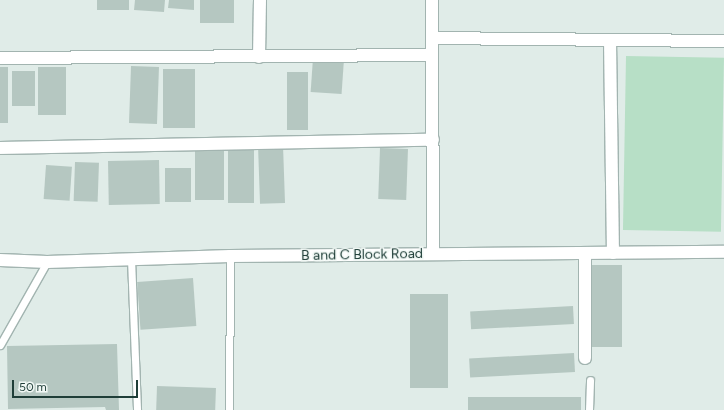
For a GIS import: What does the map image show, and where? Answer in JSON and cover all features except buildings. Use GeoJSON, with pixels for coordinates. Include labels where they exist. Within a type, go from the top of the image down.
{"type":"FeatureCollection","features":[{"type":"Feature","properties":{"kind":"street"},"geometry":{"type":"LineString","coordinates":[[259,57],[260,0]]}},
{"type":"Feature","properties":{"kind":"street"},"geometry":{"type":"LineString","coordinates":[[432,0],[433,254]]}},
{"type":"Feature","properties":{"kind":"street"},"geometry":{"type":"LineString","coordinates":[[432,38],[724,41]]}},
{"type":"Feature","properties":{"kind":"street"},"geometry":{"type":"LineString","coordinates":[[610,40],[613,253]]}},
{"type":"Feature","properties":{"kind":"street"},"geometry":{"type":"LineString","coordinates":[[0,58],[432,55]]}},
{"type":"Feature","properties":{"kind":"street"},"geometry":{"type":"LineString","coordinates":[[0,148],[433,140]]}},
{"type":"Feature","properties":{"kind":"street","name":"B and C Block Road"},"geometry":{"type":"LineString","coordinates":[[0,260],[47,262],[230,256],[724,252]]}},
{"type":"Feature","properties":{"kind":"street"},"geometry":{"type":"LineString","coordinates":[[585,253],[585,358]]}},
{"type":"Feature","properties":{"kind":"lane"},"geometry":{"type":"LineString","coordinates":[[229,410],[230,256]]}},
{"type":"Feature","properties":{"kind":"lane"},"geometry":{"type":"LineString","coordinates":[[131,259],[138,410]]}},
{"type":"Feature","properties":{"kind":"lane"},"geometry":{"type":"LineString","coordinates":[[0,345],[47,262]]}},
{"type":"Feature","properties":{"kind":"lane"},"geometry":{"type":"LineString","coordinates":[[589,410],[590,380]]}},
{"type":"Feature","properties":{"kind":"green space"},"geometry":{"type":"Polygon","coordinates":[[[626,56],[724,58],[721,232],[623,230],[626,56]]]}}]}
